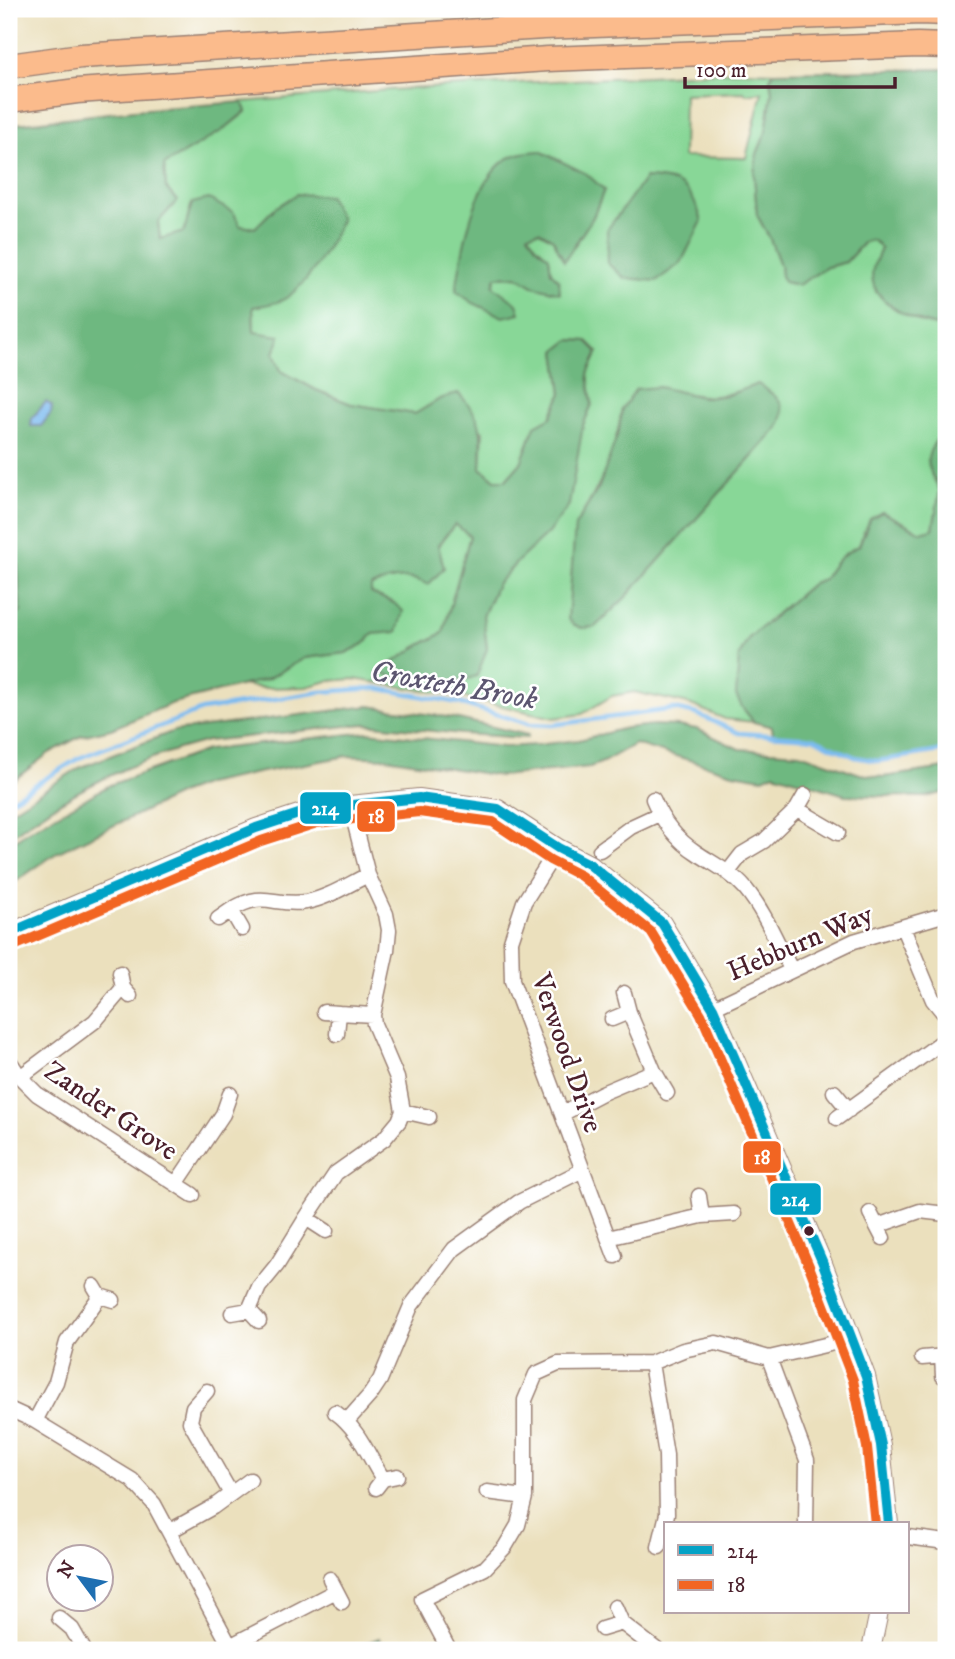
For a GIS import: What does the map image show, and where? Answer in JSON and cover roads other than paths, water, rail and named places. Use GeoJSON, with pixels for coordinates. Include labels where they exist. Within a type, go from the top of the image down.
{"type":"FeatureCollection","features":[{"type":"Feature","properties":{"kind":"highway"},"geometry":{"type":"LineString","coordinates":[[9,66],[81,56],[530,28],[946,13]]}},
{"type":"Feature","properties":{"kind":"highway"},"geometry":{"type":"LineString","coordinates":[[9,100],[77,91],[548,60],[946,46]]}},
{"type":"Feature","properties":{"kind":"street"},"geometry":{"type":"LineString","coordinates":[[728,872],[742,854],[764,841],[797,809],[805,795]]}},
{"type":"Feature","properties":{"kind":"street"},"geometry":{"type":"LineString","coordinates":[[9,933],[256,828],[314,809],[419,798],[498,809],[558,848],[589,864],[662,923],[713,1008],[822,1261],[866,1376],[875,1411],[889,1522]]}},
{"type":"Feature","properties":{"kind":"street"},"geometry":{"type":"LineString","coordinates":[[653,799],[659,814],[682,842],[728,872],[744,887],[758,906],[791,969]]}},
{"type":"Feature","properties":{"kind":"street"},"geometry":{"type":"LineString","coordinates":[[232,1313],[254,1315],[259,1287],[277,1265],[336,1173],[384,1139],[399,1121],[403,1111],[397,1077],[376,1033],[373,1016],[389,930],[386,914],[368,875],[350,805]]}},
{"type":"Feature","properties":{"kind":"street"},"geometry":{"type":"LineString","coordinates":[[797,809],[838,833]]}},
{"type":"Feature","properties":{"kind":"street"},"geometry":{"type":"LineString","coordinates":[[600,849],[631,827],[659,814]]}},
{"type":"Feature","properties":{"kind":"street","name":"Verwood Drive"},"geometry":{"type":"LineString","coordinates":[[558,848],[524,902],[511,941],[512,981],[615,1256]]}},
{"type":"Feature","properties":{"kind":"street"},"geometry":{"type":"LineString","coordinates":[[218,919],[255,898],[290,903],[313,901],[368,875]]}},
{"type":"Feature","properties":{"kind":"street"},"geometry":{"type":"LineString","coordinates":[[231,910],[242,929]]}},
{"type":"Feature","properties":{"kind":"street","name":"Hebburn Way"},"geometry":{"type":"LineString","coordinates":[[713,1008],[854,941],[946,914]]}},
{"type":"Feature","properties":{"kind":"street"},"geometry":{"type":"LineString","coordinates":[[903,928],[933,1000],[946,1016]]}},
{"type":"Feature","properties":{"kind":"street"},"geometry":{"type":"LineString","coordinates":[[20,1077],[95,1021],[127,992],[120,973]]}},
{"type":"Feature","properties":{"kind":"street"},"geometry":{"type":"LineString","coordinates":[[624,993],[629,1012],[654,1071],[667,1093]]}},
{"type":"Feature","properties":{"kind":"street"},"geometry":{"type":"LineString","coordinates":[[324,1012],[373,1016]]}},
{"type":"Feature","properties":{"kind":"street"},"geometry":{"type":"LineString","coordinates":[[611,1019],[629,1012]]}},
{"type":"Feature","properties":{"kind":"street"},"geometry":{"type":"LineString","coordinates":[[337,1034],[339,1013]]}},
{"type":"Feature","properties":{"kind":"street"},"geometry":{"type":"LineString","coordinates":[[834,1092],[843,1114],[946,1040]]}},
{"type":"Feature","properties":{"kind":"street","name":"Zander Grove"},"geometry":{"type":"LineString","coordinates":[[9,1060],[20,1077],[37,1094],[193,1195]]}},
{"type":"Feature","properties":{"kind":"street"},"geometry":{"type":"LineString","coordinates":[[562,1114],[654,1071]]}},
{"type":"Feature","properties":{"kind":"street"},"geometry":{"type":"LineString","coordinates":[[176,1184],[223,1114],[230,1092]]}},
{"type":"Feature","properties":{"kind":"street"},"geometry":{"type":"LineString","coordinates":[[403,1111],[429,1118]]}},
{"type":"Feature","properties":{"kind":"street"},"geometry":{"type":"LineString","coordinates":[[385,1481],[341,1416],[370,1395],[380,1380],[411,1306],[454,1249],[519,1202],[583,1170]]}},
{"type":"Feature","properties":{"kind":"street"},"geometry":{"type":"LineString","coordinates":[[699,1196],[702,1216]]}},
{"type":"Feature","properties":{"kind":"street"},"geometry":{"type":"LineString","coordinates":[[877,1226],[920,1211],[946,1214]]}},
{"type":"Feature","properties":{"kind":"street"},"geometry":{"type":"LineString","coordinates":[[608,1238],[702,1216],[734,1214]]}},
{"type":"Feature","properties":{"kind":"street"},"geometry":{"type":"LineString","coordinates":[[306,1218],[326,1231]]}},
{"type":"Feature","properties":{"kind":"street"},"geometry":{"type":"LineString","coordinates":[[35,1421],[56,1382],[67,1342],[102,1294]]}},
{"type":"Feature","properties":{"kind":"street"},"geometry":{"type":"LineString","coordinates":[[449,1650],[422,1599],[485,1567],[505,1547],[517,1525],[525,1497],[525,1400],[536,1374],[558,1364],[651,1363],[683,1350],[716,1343],[769,1358],[851,1339]]}},
{"type":"Feature","properties":{"kind":"street"},"geometry":{"type":"LineString","coordinates":[[922,1357],[944,1356],[943,1376]]}},
{"type":"Feature","properties":{"kind":"street"},"geometry":{"type":"LineString","coordinates":[[769,1358],[807,1460],[807,1522]]}},
{"type":"Feature","properties":{"kind":"street"},"geometry":{"type":"LineString","coordinates":[[651,1363],[666,1455],[665,1522]]}},
{"type":"Feature","properties":{"kind":"street"},"geometry":{"type":"LineString","coordinates":[[208,1390],[193,1407],[190,1422],[230,1494]]}},
{"type":"Feature","properties":{"kind":"street"},"geometry":{"type":"LineString","coordinates":[[11,1414],[35,1421],[132,1480],[155,1504],[226,1648],[336,1591]]}},
{"type":"Feature","properties":{"kind":"street"},"geometry":{"type":"LineString","coordinates":[[170,1531],[250,1480]]}},
{"type":"Feature","properties":{"kind":"street"},"geometry":{"type":"LineString","coordinates":[[487,1492],[525,1497]]}},
{"type":"Feature","properties":{"kind":"street"},"geometry":{"type":"LineString","coordinates":[[659,1547],[664,1526]]}},
{"type":"Feature","properties":{"kind":"street"},"geometry":{"type":"LineString","coordinates":[[909,1538],[946,1542]]}},
{"type":"Feature","properties":{"kind":"street"},"geometry":{"type":"LineString","coordinates":[[615,1607],[622,1623],[657,1650]]}},
{"type":"Feature","properties":{"kind":"street"},"geometry":{"type":"LineString","coordinates":[[871,1650],[879,1614]]}},
{"type":"Feature","properties":{"kind":"street"},"geometry":{"type":"LineString","coordinates":[[56,1616],[72,1629],[84,1650]]}},
{"type":"Feature","properties":{"kind":"street"},"geometry":{"type":"LineString","coordinates":[[602,1629],[622,1623]]}},
{"type":"Feature","properties":{"kind":"water"},"geometry":{"type":"Polygon","coordinates":[[[46,402],[52,406],[51,413],[41,426],[31,426],[32,418],[46,402]]]}},
{"type":"Feature","properties":{"kind":"waterway","name":"Croxteth Brook"},"geometry":{"type":"LineString","coordinates":[[9,801],[79,758],[202,710],[320,692],[376,688],[459,703],[529,724],[552,725],[674,709],[697,714],[739,733],[813,738],[855,757],[878,761],[946,750]]}}]}
